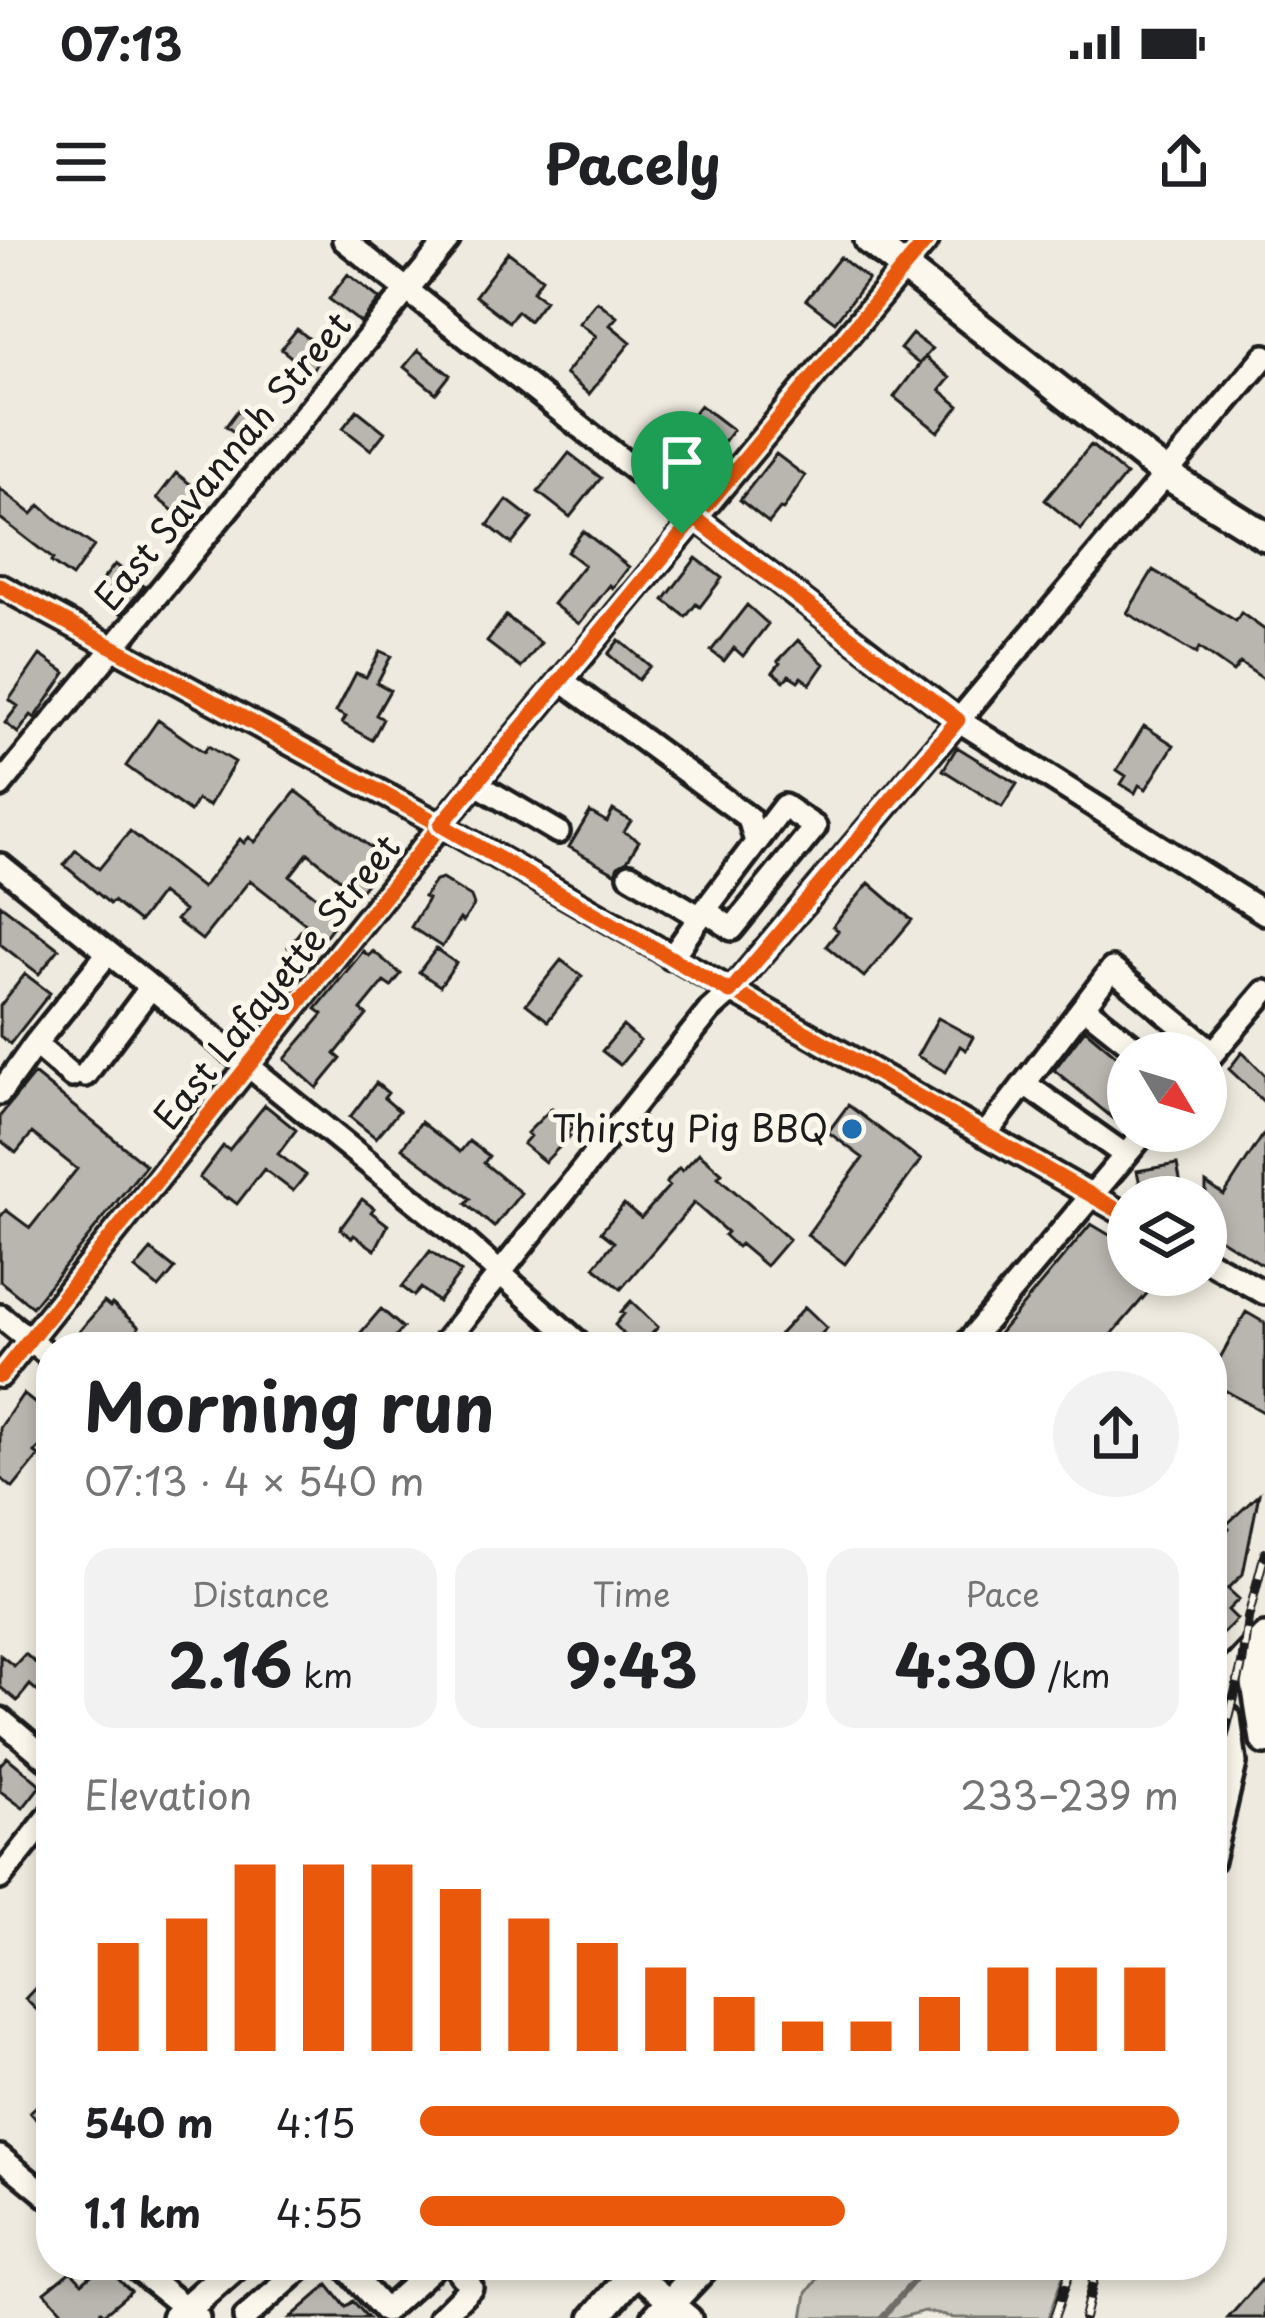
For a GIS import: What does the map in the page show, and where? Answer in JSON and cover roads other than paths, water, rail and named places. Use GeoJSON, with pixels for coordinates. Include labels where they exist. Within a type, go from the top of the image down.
{"type":"FeatureCollection","features":[{"type":"Feature","properties":{"kind":"main road"},"geometry":{"type":"LineString","coordinates":[[869,240],[1166,475],[1265,536]]}},
{"type":"Feature","properties":{"kind":"main road"},"geometry":{"type":"LineString","coordinates":[[1227,1684],[1265,1638]]}},
{"type":"Feature","properties":{"kind":"main road"},"geometry":{"type":"LineString","coordinates":[[1265,1654],[1256,1683],[1265,1740]]}},
{"type":"Feature","properties":{"kind":"main road"},"geometry":{"type":"LineString","coordinates":[[187,2315],[221,2280]]}},
{"type":"Feature","properties":{"kind":"main road"},"geometry":{"type":"LineString","coordinates":[[595,2318],[624,2280]]}},
{"type":"Feature","properties":{"kind":"main road"},"geometry":{"type":"LineString","coordinates":[[673,2313],[696,2280]]}},
{"type":"Feature","properties":{"kind":"street"},"geometry":{"type":"LineString","coordinates":[[344,240],[958,720],[1265,913]]}},
{"type":"Feature","properties":{"kind":"street","name":"East Savannah Street"},"geometry":{"type":"LineString","coordinates":[[0,785],[448,240]]}},
{"type":"Feature","properties":{"kind":"street","name":"East Lafayette Street"},"geometry":{"type":"LineString","coordinates":[[0,1376],[441,825],[927,240]]}},
{"type":"Feature","properties":{"kind":"street"},"geometry":{"type":"LineString","coordinates":[[453,1332],[710,1010],[730,992],[1265,356]]}},
{"type":"Feature","properties":{"kind":"street"},"geometry":{"type":"LineString","coordinates":[[0,586],[441,825],[1107,1204]]}},
{"type":"Feature","properties":{"kind":"street"},"geometry":{"type":"LineString","coordinates":[[561,680],[749,818],[756,842]]}},
{"type":"Feature","properties":{"kind":"street"},"geometry":{"type":"LineString","coordinates":[[476,783],[558,832]]}},
{"type":"Feature","properties":{"kind":"street"},"geometry":{"type":"LineString","coordinates":[[630,875],[702,913],[732,929],[815,827],[784,806],[702,913],[671,958]]}},
{"type":"Feature","properties":{"kind":"street"},"geometry":{"type":"LineString","coordinates":[[0,866],[501,1272],[567,1332]]}},
{"type":"Feature","properties":{"kind":"street"},"geometry":{"type":"LineString","coordinates":[[0,1093],[108,952]]}},
{"type":"Feature","properties":{"kind":"street"},"geometry":{"type":"LineString","coordinates":[[986,1135],[1112,969],[1182,1032]]}},
{"type":"Feature","properties":{"kind":"street"},"geometry":{"type":"LineString","coordinates":[[35,1044],[78,1076],[151,987]]}},
{"type":"Feature","properties":{"kind":"street"},"geometry":{"type":"LineString","coordinates":[[1227,1037],[1265,992]]}},
{"type":"Feature","properties":{"kind":"street"},"geometry":{"type":"LineString","coordinates":[[1084,1006],[1116,1032]]}},
{"type":"Feature","properties":{"kind":"street"},"geometry":{"type":"LineString","coordinates":[[1025,1084],[1125,1155]]}},
{"type":"Feature","properties":{"kind":"street"},"geometry":{"type":"LineString","coordinates":[[976,1332],[1128,1152]]}},
{"type":"Feature","properties":{"kind":"street"},"geometry":{"type":"LineString","coordinates":[[1227,1272],[1265,1293]]}},
{"type":"Feature","properties":{"kind":"street"},"geometry":{"type":"LineString","coordinates":[[0,1316],[36,1345]]}},
{"type":"Feature","properties":{"kind":"street"},"geometry":{"type":"LineString","coordinates":[[1227,1709],[1265,1751]]}},
{"type":"Feature","properties":{"kind":"street"},"geometry":{"type":"LineString","coordinates":[[0,1719],[36,1749]]}},
{"type":"Feature","properties":{"kind":"street"},"geometry":{"type":"LineString","coordinates":[[1227,1735],[1235,1763],[1227,1797]]}},
{"type":"Feature","properties":{"kind":"street"},"geometry":{"type":"LineString","coordinates":[[0,1878],[36,1833]]}},
{"type":"Feature","properties":{"kind":"street"},"geometry":{"type":"LineString","coordinates":[[0,2157],[36,2187]]}},
{"type":"Feature","properties":{"kind":"street"},"geometry":{"type":"LineString","coordinates":[[149,2280],[187,2315]]}},
{"type":"Feature","properties":{"kind":"street"},"geometry":{"type":"LineString","coordinates":[[244,2318],[288,2280]]}},
{"type":"Feature","properties":{"kind":"street"},"geometry":{"type":"LineString","coordinates":[[364,2280],[388,2315],[422,2280]]}},
{"type":"Feature","properties":{"kind":"street"},"geometry":{"type":"LineString","coordinates":[[440,2318],[471,2287],[466,2280]]}},
{"type":"Feature","properties":{"kind":"street"},"geometry":{"type":"LineString","coordinates":[[645,2280],[673,2313]]}},
{"type":"Feature","properties":{"kind":"waterway"},"geometry":{"type":"LineString","coordinates":[[882,2318],[914,2280]]}},
{"type":"Feature","properties":{"kind":"railway"},"geometry":{"type":"LineString","coordinates":[[1227,1726],[1265,1553]]}},
{"type":"Feature","properties":{"kind":"railway"},"geometry":{"type":"LineString","coordinates":[[1054,2318],[1067,2280]]}},
{"type":"Feature","properties":{"kind":"railway"},"geometry":{"type":"LineString","coordinates":[[1084,2318],[1093,2280]]}},
{"type":"Feature","properties":{"kind":"place","name":"Thirsty Pig BBQ"},"geometry":{"type":"Point","coordinates":[852,1129]}}]}
